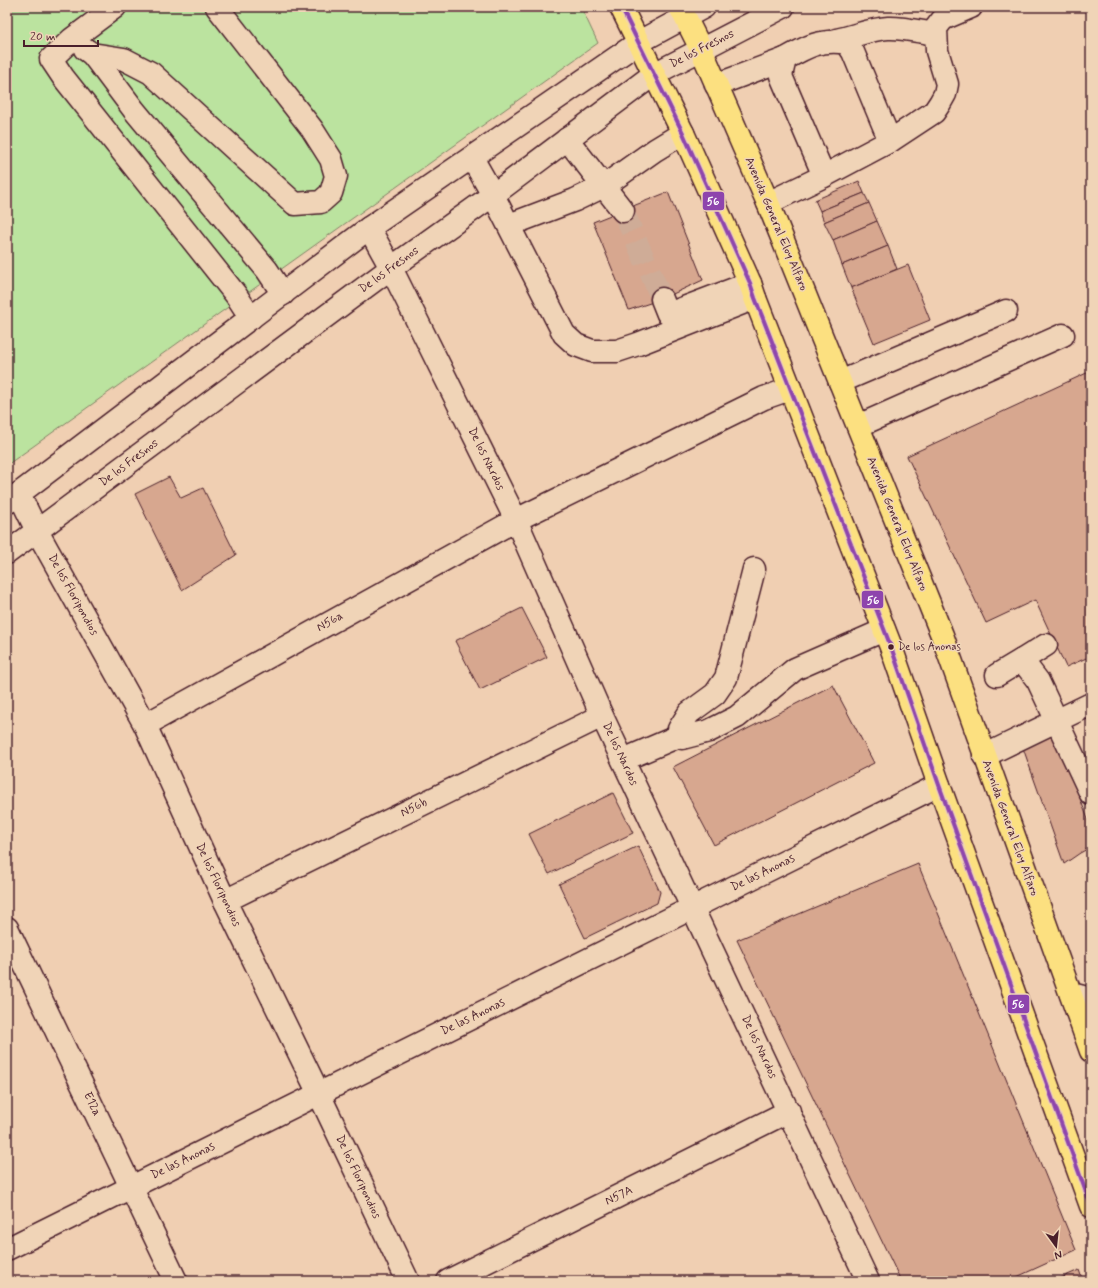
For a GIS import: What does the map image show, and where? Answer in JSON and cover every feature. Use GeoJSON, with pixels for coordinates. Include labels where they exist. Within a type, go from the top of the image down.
{"type":"FeatureCollection","features":[{"type":"Feature","properties":{"kind":"main road"},"geometry":{"type":"LineString","coordinates":[[622,7],[683,133],[752,290],[884,630],[1091,1206]]}},
{"type":"Feature","properties":{"kind":"main road","name":"Avenida General Eloy Alfaro"},"geometry":{"type":"LineString","coordinates":[[682,12],[701,49],[768,203],[942,635],[984,756],[1081,996],[1091,1051]]}},
{"type":"Feature","properties":{"kind":"street"},"geometry":{"type":"LineString","coordinates":[[115,7],[72,39],[51,59],[236,295],[251,318]]}},
{"type":"Feature","properties":{"kind":"street"},"geometry":{"type":"LineString","coordinates":[[92,54],[124,58],[151,73],[295,204],[321,202],[331,193],[336,176],[331,159],[312,129],[217,7]]}},
{"type":"Feature","properties":{"kind":"street"},"geometry":{"type":"LineString","coordinates":[[13,498],[369,228],[682,12],[704,7]]}},
{"type":"Feature","properties":{"kind":"street","name":"De los Fresnos"},"geometry":{"type":"LineString","coordinates":[[7,553],[391,268],[493,195],[654,74],[783,7]]}},
{"type":"Feature","properties":{"kind":"street"},"geometry":{"type":"LineString","coordinates":[[768,203],[824,176],[890,141],[934,112],[945,94],[947,84],[937,51],[935,34],[936,28],[943,19],[971,7]]}},
{"type":"Feature","properties":{"kind":"street"},"geometry":{"type":"LineString","coordinates":[[716,85],[785,59],[803,49],[821,42],[852,37],[871,30],[890,28],[935,34]]}},
{"type":"Feature","properties":{"kind":"street"},"geometry":{"type":"LineString","coordinates":[[72,39],[92,54],[134,110],[267,270],[283,294]]}},
{"type":"Feature","properties":{"kind":"street"},"geometry":{"type":"LineString","coordinates":[[836,40],[847,43],[853,52],[890,141]]}},
{"type":"Feature","properties":{"kind":"street"},"geometry":{"type":"LineString","coordinates":[[785,59],[781,76],[824,176]]}},
{"type":"Feature","properties":{"kind":"street"},"geometry":{"type":"LineString","coordinates":[[112,138],[134,110]]}},
{"type":"Feature","properties":{"kind":"street"},"geometry":{"type":"LineString","coordinates":[[509,225],[575,200],[604,186],[655,150],[683,133]]}},
{"type":"Feature","properties":{"kind":"street"},"geometry":{"type":"LineString","coordinates":[[567,140],[623,211]]}},
{"type":"Feature","properties":{"kind":"street"},"geometry":{"type":"LineString","coordinates":[[472,158],[509,225],[564,334],[576,345],[592,351],[617,351],[638,344],[752,290]]}},
{"type":"Feature","properties":{"kind":"street","name":"De los Nardos"},"geometry":{"type":"LineString","coordinates":[[369,228],[391,268],[516,520],[602,716],[868,1281]]}},
{"type":"Feature","properties":{"kind":"street"},"geometry":{"type":"LineString","coordinates":[[662,299],[668,314],[752,290]]}},
{"type":"Feature","properties":{"kind":"street"},"geometry":{"type":"LineString","coordinates":[[840,382],[1006,311]]}},
{"type":"Feature","properties":{"kind":"street"},"geometry":{"type":"LineString","coordinates":[[858,426],[1062,335]]}},
{"type":"Feature","properties":{"kind":"street","name":"N56a"},"geometry":{"type":"LineString","coordinates":[[145,725],[516,520],[764,398],[790,389]]}},
{"type":"Feature","properties":{"kind":"street","name":"De los Floripondios"},"geometry":{"type":"LineString","coordinates":[[13,498],[37,531],[145,725],[225,901],[408,1281]]}},
{"type":"Feature","properties":{"kind":"street"},"geometry":{"type":"LineString","coordinates":[[679,736],[679,729],[689,713],[715,694],[726,678],[754,569]]}},
{"type":"Feature","properties":{"kind":"street"},"geometry":{"type":"LineString","coordinates":[[623,760],[679,736],[685,738],[709,731],[737,717],[795,669],[884,630]]}},
{"type":"Feature","properties":{"kind":"street"},"geometry":{"type":"LineString","coordinates":[[998,675],[1046,645]]}},
{"type":"Feature","properties":{"kind":"street"},"geometry":{"type":"LineString","coordinates":[[1022,660],[1038,681],[1091,794]]}},
{"type":"Feature","properties":{"kind":"street"},"geometry":{"type":"LineString","coordinates":[[984,756],[1091,704]]}},
{"type":"Feature","properties":{"kind":"street","name":"N56b"},"geometry":{"type":"LineString","coordinates":[[225,901],[602,716]]}},
{"type":"Feature","properties":{"kind":"street","name":"De las Anonas"},"geometry":{"type":"LineString","coordinates":[[7,1249],[939,785]]}},
{"type":"Feature","properties":{"kind":"street","name":"E12a"},"geometry":{"type":"LineString","coordinates":[[7,928],[176,1281]]}},
{"type":"Feature","properties":{"kind":"street","name":"N57A"},"geometry":{"type":"LineString","coordinates":[[448,1281],[789,1111]]}},
{"type":"Feature","properties":{"kind":"green space"},"geometry":{"type":"Polygon","coordinates":[[[7,7],[581,7],[598,43],[7,465],[7,7]]]}},
{"type":"Feature","properties":{"kind":"building"},"geometry":{"type":"Polygon","coordinates":[[[859,181],[864,193],[820,211],[815,200],[859,181]]]}},
{"type":"Feature","properties":{"kind":"building"},"geometry":{"type":"Polygon","coordinates":[[[668,192],[703,280],[662,299],[629,310],[593,222],[668,192]]]}},
{"type":"Feature","properties":{"kind":"building"},"geometry":{"type":"Polygon","coordinates":[[[864,193],[869,203],[824,222],[820,211],[864,193]]]}},
{"type":"Feature","properties":{"kind":"building"},"geometry":{"type":"Polygon","coordinates":[[[869,203],[877,221],[833,240],[824,222],[869,203]]]}},
{"type":"Feature","properties":{"kind":"building"},"geometry":{"type":"Polygon","coordinates":[[[877,221],[888,246],[842,265],[833,240],[877,221]]]}},
{"type":"Feature","properties":{"kind":"building"},"geometry":{"type":"Polygon","coordinates":[[[888,246],[897,269],[851,288],[842,265],[888,246]]]}},
{"type":"Feature","properties":{"kind":"building"},"geometry":{"type":"Polygon","coordinates":[[[908,265],[930,320],[874,343],[851,288],[908,265]]]}},
{"type":"Feature","properties":{"kind":"building"},"geometry":{"type":"Polygon","coordinates":[[[1091,371],[1091,656],[1066,667],[1035,600],[986,623],[907,456],[1091,371]]]}},
{"type":"Feature","properties":{"kind":"building"},"geometry":{"type":"Polygon","coordinates":[[[169,477],[181,498],[203,488],[236,555],[182,590],[135,494],[169,477]]]}},
{"type":"Feature","properties":{"kind":"building"},"geometry":{"type":"Polygon","coordinates":[[[522,608],[547,657],[480,690],[455,641],[522,608]]]}},
{"type":"Feature","properties":{"kind":"building"},"geometry":{"type":"Polygon","coordinates":[[[833,685],[874,763],[714,845],[673,767],[833,685]]]}},
{"type":"Feature","properties":{"kind":"building"},"geometry":{"type":"Polygon","coordinates":[[[1054,731],[1091,827],[1091,847],[1064,864],[1023,748],[1054,731]]]}},
{"type":"Feature","properties":{"kind":"building"},"geometry":{"type":"Polygon","coordinates":[[[613,793],[633,833],[549,874],[529,834],[613,793]]]}},
{"type":"Feature","properties":{"kind":"building"},"geometry":{"type":"Polygon","coordinates":[[[638,846],[660,892],[657,903],[585,938],[559,884],[638,846]]]}},
{"type":"Feature","properties":{"kind":"building"},"geometry":{"type":"Polygon","coordinates":[[[918,864],[1076,1250],[1008,1281],[901,1281],[737,940],[918,864]]]}},
{"type":"Feature","properties":{"kind":"building"},"geometry":{"type":"Polygon","coordinates":[[[1079,1270],[1083,1281],[1054,1281],[1079,1270]]]}},
{"type":"Feature","properties":{"kind":"tunnel"},"geometry":{"type":"LineString","coordinates":[[623,211],[662,299]]}},
{"type":"Feature","properties":{"kind":"transit line","name":"56"},"geometry":{"type":"LineString","coordinates":[[621,7],[683,133],[750,283],[891,647],[939,785],[1091,1206]]}},
{"type":"Feature","properties":{"kind":"place","name":"De los Anonas"},"geometry":{"type":"Point","coordinates":[891,647]}}]}
